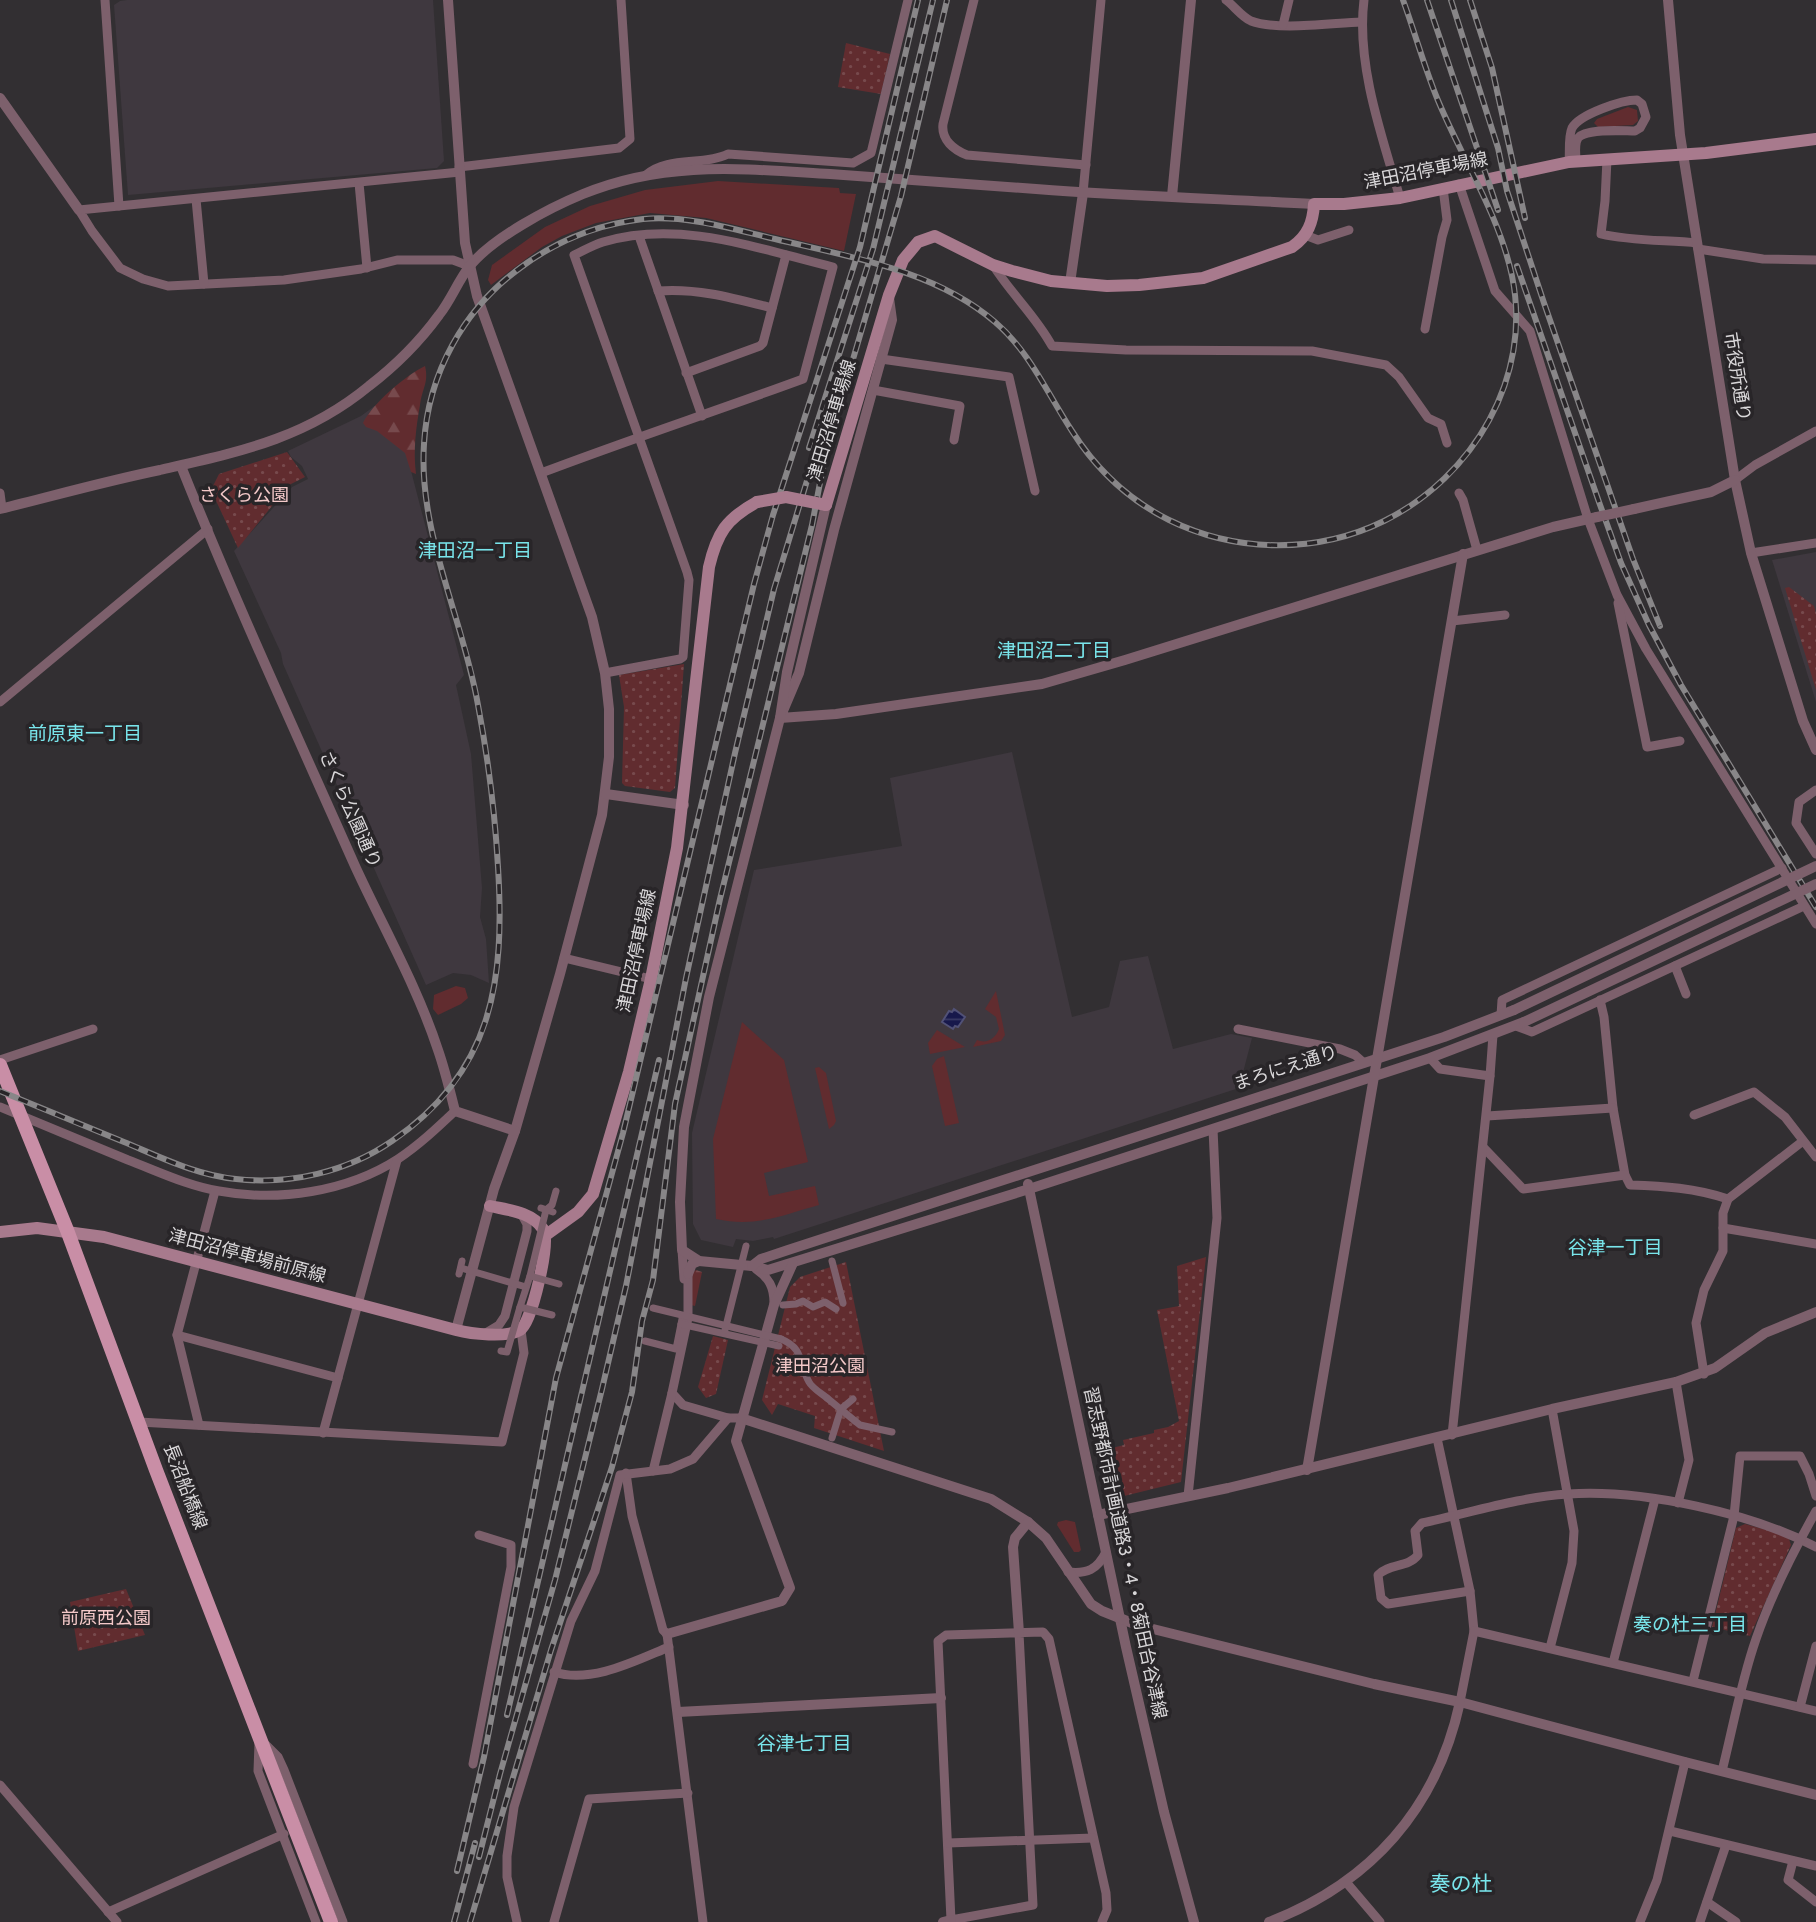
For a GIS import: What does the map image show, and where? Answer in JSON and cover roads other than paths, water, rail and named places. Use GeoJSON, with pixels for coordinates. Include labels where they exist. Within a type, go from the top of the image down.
{"type":"FeatureCollection","features":[{"type":"Feature","properties":{"kind":"main road","name":"津田沼停車場線"},"geometry":{"type":"LineString","coordinates":[[1314,204],[1400,198],[1572,161],[1683,155],[1816,139]]}},
{"type":"Feature","properties":{"kind":"main road"},"geometry":{"type":"LineString","coordinates":[[1305,235],[1313,218],[1314,204]]}},
{"type":"Feature","properties":{"kind":"main road","name":"津田沼停車場線"},"geometry":{"type":"LineString","coordinates":[[546,1235],[578,1212],[597,1186],[629,1072],[651,979],[684,805],[709,567],[715,544],[732,517],[771,498],[802,499],[826,505],[889,295],[903,260],[918,242],[935,236],[993,265],[1051,281],[1139,285],[1203,278],[1279,253],[1305,235]]}},
{"type":"Feature","properties":{"kind":"main road","name":"長沼船橋線"},"geometry":{"type":"LineString","coordinates":[[0,1063],[67,1230],[331,1922]]}},
{"type":"Feature","properties":{"kind":"main road"},"geometry":{"type":"LineString","coordinates":[[482,1335],[520,1330],[529,1316],[544,1256],[546,1235],[535,1221],[521,1213],[490,1206]]}},
{"type":"Feature","properties":{"kind":"main road","name":"津田沼停車場前原線"},"geometry":{"type":"LineString","coordinates":[[0,1232],[37,1228],[104,1237],[359,1306],[482,1335]]}},
{"type":"Feature","properties":{"kind":"street"},"geometry":{"type":"LineString","coordinates":[[105,0],[119,206]]}},
{"type":"Feature","properties":{"kind":"street"},"geometry":{"type":"LineString","coordinates":[[448,0],[469,266],[477,296],[592,617],[605,673],[609,709],[609,757],[602,815],[564,958],[515,1131],[490,1206],[456,1331]]}},
{"type":"Feature","properties":{"kind":"street"},"geometry":{"type":"LineString","coordinates":[[79,210],[359,183],[619,148],[630,139],[621,0]]}},
{"type":"Feature","properties":{"kind":"street"},"geometry":{"type":"LineString","coordinates":[[646,175],[656,167],[715,160],[728,154],[853,163],[871,153],[908,0]]}},
{"type":"Feature","properties":{"kind":"street"},"geometry":{"type":"LineString","coordinates":[[974,0],[943,124],[945,138],[958,151],[967,155],[1086,165]]}},
{"type":"Feature","properties":{"kind":"street"},"geometry":{"type":"LineString","coordinates":[[1070,283],[1083,193],[1101,0]]}},
{"type":"Feature","properties":{"kind":"street"},"geometry":{"type":"LineString","coordinates":[[1172,196],[1191,0]]}},
{"type":"Feature","properties":{"kind":"street"},"geometry":{"type":"LineString","coordinates":[[1226,0],[1251,20],[1283,25],[1361,22]]}},
{"type":"Feature","properties":{"kind":"street"},"geometry":{"type":"LineString","coordinates":[[1283,25],[1289,0]]}},
{"type":"Feature","properties":{"kind":"street"},"geometry":{"type":"LineString","coordinates":[[1364,0],[1361,22],[1376,116],[1400,198]]}},
{"type":"Feature","properties":{"kind":"street","name":"市役所通り"},"geometry":{"type":"LineString","coordinates":[[1668,0],[1673,76],[1683,155],[1735,480],[1751,553],[1803,721],[1816,750]]}},
{"type":"Feature","properties":{"kind":"street"},"geometry":{"type":"LineString","coordinates":[[1625,100],[1637,100],[1645,110],[1644,124],[1634,131],[1591,132],[1580,137],[1576,141],[1572,161],[1570,133],[1577,122],[1625,100]]}},
{"type":"Feature","properties":{"kind":"street"},"geometry":{"type":"LineString","coordinates":[[2,107],[120,268],[143,279],[168,286],[284,280],[367,268],[397,260],[453,260],[469,266]]}},
{"type":"Feature","properties":{"kind":"street"},"geometry":{"type":"LineString","coordinates":[[1587,116],[1587,126],[1591,132]]}},
{"type":"Feature","properties":{"kind":"street"},"geometry":{"type":"LineString","coordinates":[[1607,159],[1601,233],[1618,238],[1655,238],[1763,259],[1816,260]]}},
{"type":"Feature","properties":{"kind":"street"},"geometry":{"type":"LineString","coordinates":[[0,493],[1,509],[238,452],[316,423],[346,404],[392,367],[444,309],[469,266],[489,248],[545,212],[587,192],[646,175],[716,167],[1083,193],[1314,204]]}},
{"type":"Feature","properties":{"kind":"street"},"geometry":{"type":"LineString","coordinates":[[359,183],[367,268]]}},
{"type":"Feature","properties":{"kind":"street"},"geometry":{"type":"LineString","coordinates":[[1459,184],[1495,291],[1530,331],[1593,518],[1617,594],[1647,747],[1680,741]]}},
{"type":"Feature","properties":{"kind":"street"},"geometry":{"type":"LineString","coordinates":[[1426,329],[1441,237],[1447,220],[1443,188]]}},
{"type":"Feature","properties":{"kind":"street"},"geometry":{"type":"LineString","coordinates":[[195,199],[204,284]]}},
{"type":"Feature","properties":{"kind":"street"},"geometry":{"type":"LineString","coordinates":[[1305,235],[1318,240],[1349,230]]}},
{"type":"Feature","properties":{"kind":"street"},"geometry":{"type":"LineString","coordinates":[[541,473],[639,438],[702,416],[803,379],[832,267],[701,235],[639,236],[603,242],[574,255],[639,438],[687,572],[689,592],[683,657],[677,661],[605,673]]}},
{"type":"Feature","properties":{"kind":"street"},"geometry":{"type":"LineString","coordinates":[[639,236],[702,416]]}},
{"type":"Feature","properties":{"kind":"street"},"geometry":{"type":"LineString","coordinates":[[687,373],[764,343],[786,255]]}},
{"type":"Feature","properties":{"kind":"street"},"geometry":{"type":"LineString","coordinates":[[993,265],[1005,285],[1042,327],[1052,346],[1126,350],[1312,351],[1386,365],[1399,377],[1428,418],[1441,424],[1447,443]]}},
{"type":"Feature","properties":{"kind":"street"},"geometry":{"type":"LineString","coordinates":[[658,291],[682,289],[711,292],[772,308]]}},
{"type":"Feature","properties":{"kind":"street"},"geometry":{"type":"LineString","coordinates":[[780,718],[799,673],[834,530],[892,320],[889,295]]}},
{"type":"Feature","properties":{"kind":"street"},"geometry":{"type":"LineString","coordinates":[[881,359],[1009,377],[1035,492]]}},
{"type":"Feature","properties":{"kind":"street"},"geometry":{"type":"LineString","coordinates":[[873,390],[960,406],[954,440]]}},
{"type":"Feature","properties":{"kind":"street"},"geometry":{"type":"LineString","coordinates":[[780,718],[836,714],[1042,684],[1553,527],[1711,492],[1816,431]]}},
{"type":"Feature","properties":{"kind":"street","name":"さくら公園通り"},"geometry":{"type":"LineString","coordinates":[[181,466],[303,751],[416,995],[438,1048],[456,1111]]}},
{"type":"Feature","properties":{"kind":"street"},"geometry":{"type":"LineString","coordinates":[[1458,493],[1463,500],[1477,550]]}},
{"type":"Feature","properties":{"kind":"street"},"geometry":{"type":"LineString","coordinates":[[653,1471],[688,1318],[680,1202],[684,1126],[709,997],[780,718],[787,672],[826,505]]}},
{"type":"Feature","properties":{"kind":"street"},"geometry":{"type":"LineString","coordinates":[[0,702],[208,529]]}},
{"type":"Feature","properties":{"kind":"street"},"geometry":{"type":"LineString","coordinates":[[1751,553],[1816,543]]}},
{"type":"Feature","properties":{"kind":"street"},"geometry":{"type":"LineString","coordinates":[[1307,1470],[1463,554]]}},
{"type":"Feature","properties":{"kind":"street"},"geometry":{"type":"LineString","coordinates":[[1617,594],[1646,649],[1816,924]]}},
{"type":"Feature","properties":{"kind":"street"},"geometry":{"type":"LineString","coordinates":[[1452,621],[1504,615]]}},
{"type":"Feature","properties":{"kind":"street"},"geometry":{"type":"LineString","coordinates":[[1816,790],[1800,802],[1796,823],[1816,854]]}},
{"type":"Feature","properties":{"kind":"street"},"geometry":{"type":"LineString","coordinates":[[606,794],[684,805]]}},
{"type":"Feature","properties":{"kind":"street","name":"まろにえ通り"},"geometry":{"type":"LineString","coordinates":[[699,1261],[761,1259],[1502,1016],[1816,866]]}},
{"type":"Feature","properties":{"kind":"street"},"geometry":{"type":"LineString","coordinates":[[1502,1016],[1502,1000],[1782,868]]}},
{"type":"Feature","properties":{"kind":"street","name":"まろにえ通り"},"geometry":{"type":"LineString","coordinates":[[743,1259],[768,1270],[793,1263],[1430,1058],[1520,1024],[1816,884]]}},
{"type":"Feature","properties":{"kind":"street"},"geometry":{"type":"LineString","coordinates":[[1520,1024],[1532,1032],[1804,906]]}},
{"type":"Feature","properties":{"kind":"street"},"geometry":{"type":"LineString","coordinates":[[564,958],[651,979]]}},
{"type":"Feature","properties":{"kind":"street"},"geometry":{"type":"LineString","coordinates":[[1675,966],[1686,994]]}},
{"type":"Feature","properties":{"kind":"street"},"geometry":{"type":"LineString","coordinates":[[1600,1000],[1613,1108],[1625,1175],[1630,1185],[1672,1186],[1728,1199]]}},
{"type":"Feature","properties":{"kind":"street"},"geometry":{"type":"LineString","coordinates":[[0,1063],[93,1028]]}},
{"type":"Feature","properties":{"kind":"street"},"geometry":{"type":"LineString","coordinates":[[1238,1029],[1340,1049],[1355,1055],[1364,1063]]}},
{"type":"Feature","properties":{"kind":"street"},"geometry":{"type":"LineString","coordinates":[[1452,1434],[1484,1148],[1493,1035]]}},
{"type":"Feature","properties":{"kind":"street"},"geometry":{"type":"LineString","coordinates":[[1430,1058],[1440,1069],[1490,1076]]}},
{"type":"Feature","properties":{"kind":"street"},"geometry":{"type":"LineString","coordinates":[[1694,1115],[1754,1092],[1785,1116],[1816,1157]]}},
{"type":"Feature","properties":{"kind":"street"},"geometry":{"type":"LineString","coordinates":[[0,1107],[150,1169],[215,1191],[256,1196],[286,1196],[343,1184],[397,1160],[456,1111],[515,1131]]}},
{"type":"Feature","properties":{"kind":"street"},"geometry":{"type":"LineString","coordinates":[[1487,1116],[1613,1108]]}},
{"type":"Feature","properties":{"kind":"street"},"geometry":{"type":"LineString","coordinates":[[1188,1496],[1217,1218],[1213,1129]]}},
{"type":"Feature","properties":{"kind":"street"},"geometry":{"type":"LineString","coordinates":[[1703,1374],[1696,1323],[1704,1290],[1723,1251],[1723,1213],[1728,1199],[1803,1141]]}},
{"type":"Feature","properties":{"kind":"street"},"geometry":{"type":"LineString","coordinates":[[1484,1148],[1522,1189],[1625,1175]]}},
{"type":"Feature","properties":{"kind":"street"},"geometry":{"type":"LineString","coordinates":[[323,1433],[397,1160]]}},
{"type":"Feature","properties":{"kind":"street","name":"習志野都市計画道路3・4・8菊田台谷津線"},"geometry":{"type":"LineString","coordinates":[[1025,1174],[1120,1618],[1164,1812],[1194,1922]]}},
{"type":"Feature","properties":{"kind":"street"},"geometry":{"type":"LineString","coordinates":[[199,1425],[177,1335],[215,1191]]}},
{"type":"Feature","properties":{"kind":"street"},"geometry":{"type":"LineString","coordinates":[[501,1350],[507,1352],[547,1210],[552,1205],[556,1191]]}},
{"type":"Feature","properties":{"kind":"street"},"geometry":{"type":"LineString","coordinates":[[482,1335],[499,1325],[505,1316],[527,1231],[527,1224],[521,1213]]}},
{"type":"Feature","properties":{"kind":"street"},"geometry":{"type":"LineString","coordinates":[[1723,1228],[1816,1244]]}},
{"type":"Feature","properties":{"kind":"street"},"geometry":{"type":"LineString","coordinates":[[725,1330],[746,1246]]}},
{"type":"Feature","properties":{"kind":"street"},"geometry":{"type":"LineString","coordinates":[[682,1250],[699,1261]]}},
{"type":"Feature","properties":{"kind":"street"},"geometry":{"type":"LineString","coordinates":[[743,1259],[765,1275],[779,1305]]}},
{"type":"Feature","properties":{"kind":"street"},"geometry":{"type":"LineString","coordinates":[[687,1301],[688,1274],[692,1264],[699,1261]]}},
{"type":"Feature","properties":{"kind":"street"},"geometry":{"type":"LineString","coordinates":[[832,1261],[843,1303]]}},
{"type":"Feature","properties":{"kind":"street"},"geometry":{"type":"LineString","coordinates":[[667,1634],[782,1601],[790,1588],[736,1441],[793,1263]]}},
{"type":"Feature","properties":{"kind":"street"},"geometry":{"type":"LineString","coordinates":[[461,1268],[526,1287]]}},
{"type":"Feature","properties":{"kind":"street"},"geometry":{"type":"LineString","coordinates":[[530,1276],[559,1284]]}},
{"type":"Feature","properties":{"kind":"street"},"geometry":{"type":"LineString","coordinates":[[779,1305],[803,1301],[813,1307],[825,1302],[836,1309]]}},
{"type":"Feature","properties":{"kind":"street"},"geometry":{"type":"LineString","coordinates":[[520,1307],[552,1315]]}},
{"type":"Feature","properties":{"kind":"street"},"geometry":{"type":"LineString","coordinates":[[653,1308],[725,1330]]}},
{"type":"Feature","properties":{"kind":"street"},"geometry":{"type":"LineString","coordinates":[[1098,1515],[1307,1470],[1552,1409],[1676,1382],[1703,1374],[1765,1333],[1816,1312]]}},
{"type":"Feature","properties":{"kind":"street"},"geometry":{"type":"LineString","coordinates":[[645,1342],[677,1349],[683,1315]]}},
{"type":"Feature","properties":{"kind":"street"},"geometry":{"type":"LineString","coordinates":[[681,1324],[791,1343],[798,1350],[809,1383],[860,1426],[892,1432]]}},
{"type":"Feature","properties":{"kind":"street"},"geometry":{"type":"LineString","coordinates":[[139,1422],[502,1442],[524,1353],[520,1330]]}},
{"type":"Feature","properties":{"kind":"street"},"geometry":{"type":"LineString","coordinates":[[177,1335],[338,1378]]}},
{"type":"Feature","properties":{"kind":"street"},"geometry":{"type":"LineString","coordinates":[[1676,1382],[1689,1460],[1678,1503]]}},
{"type":"Feature","properties":{"kind":"street"},"geometry":{"type":"LineString","coordinates":[[672,1393],[683,1405],[741,1419],[991,1499],[1028,1522],[1046,1538],[1091,1604],[1136,1625],[1374,1684],[1460,1702],[1816,1795]]}},
{"type":"Feature","properties":{"kind":"street"},"geometry":{"type":"LineString","coordinates":[[832,1438],[841,1409],[853,1399]]}},
{"type":"Feature","properties":{"kind":"street"},"geometry":{"type":"LineString","coordinates":[[1550,1648],[1572,1563],[1574,1531],[1552,1409]]}},
{"type":"Feature","properties":{"kind":"street"},"geometry":{"type":"LineString","coordinates":[[517,1922],[507,1877],[514,1807],[554,1672],[571,1622],[594,1571],[620,1475],[670,1469],[693,1459],[728,1418]]}},
{"type":"Feature","properties":{"kind":"street"},"geometry":{"type":"LineString","coordinates":[[1269,1922],[1311,1904],[1346,1882],[1387,1847],[1421,1801],[1449,1745],[1475,1631],[1456,1516],[1437,1438]]}},
{"type":"Feature","properties":{"kind":"street"},"geometry":{"type":"LineString","coordinates":[[1693,1681],[1734,1516],[1740,1456],[1800,1456],[1810,1474],[1816,1496]]}},
{"type":"Feature","properties":{"kind":"street"},"geometry":{"type":"LineString","coordinates":[[626,1473],[632,1516],[663,1630],[667,1634],[703,1922]]}},
{"type":"Feature","properties":{"kind":"street"},"geometry":{"type":"LineString","coordinates":[[1470,1591],[1388,1604],[1381,1598],[1378,1575],[1384,1569],[1413,1562],[1418,1555],[1415,1531],[1422,1523],[1567,1494],[1618,1494],[1678,1503],[1781,1530],[1816,1547]]}},
{"type":"Feature","properties":{"kind":"street"},"geometry":{"type":"LineString","coordinates":[[1613,1663],[1655,1499]]}},
{"type":"Feature","properties":{"kind":"street"},"geometry":{"type":"LineString","coordinates":[[1722,1771],[1740,1693],[1757,1636],[1775,1591],[1816,1511]]}},
{"type":"Feature","properties":{"kind":"street"},"geometry":{"type":"LineString","coordinates":[[1028,1522],[1013,1547],[1019,1633],[1033,1905],[947,1921],[947,1843],[938,1641],[946,1635],[1019,1633],[1043,1632],[1049,1639],[1106,1893],[1107,1910],[1102,1922]]}},
{"type":"Feature","properties":{"kind":"street"},"geometry":{"type":"LineString","coordinates":[[473,1764],[511,1567],[511,1545],[479,1535]]}},
{"type":"Feature","properties":{"kind":"street"},"geometry":{"type":"LineString","coordinates":[[1068,1572],[1083,1574],[1093,1570],[1106,1552]]}},
{"type":"Feature","properties":{"kind":"street"},"geometry":{"type":"LineString","coordinates":[[1475,1631],[1816,1711]]}},
{"type":"Feature","properties":{"kind":"street"},"geometry":{"type":"LineString","coordinates":[[1800,1707],[1816,1646]]}},
{"type":"Feature","properties":{"kind":"street"},"geometry":{"type":"LineString","coordinates":[[554,1672],[586,1675],[625,1665],[669,1647]]}},
{"type":"Feature","properties":{"kind":"street"},"geometry":{"type":"LineString","coordinates":[[678,1712],[941,1698]]}},
{"type":"Feature","properties":{"kind":"street"},"geometry":{"type":"LineString","coordinates":[[260,1738],[258,1771],[316,1922]]}},
{"type":"Feature","properties":{"kind":"street"},"geometry":{"type":"LineString","coordinates":[[260,1738],[278,1757],[284,1770],[343,1922]]}},
{"type":"Feature","properties":{"kind":"street"},"geometry":{"type":"LineString","coordinates":[[1640,1922],[1657,1880],[1685,1762]]}},
{"type":"Feature","properties":{"kind":"street"},"geometry":{"type":"LineString","coordinates":[[0,1784],[117,1922]]}},
{"type":"Feature","properties":{"kind":"street"},"geometry":{"type":"LineString","coordinates":[[554,1922],[589,1799],[688,1793]]}},
{"type":"Feature","properties":{"kind":"street"},"geometry":{"type":"LineString","coordinates":[[1670,1831],[1816,1866]]}},
{"type":"Feature","properties":{"kind":"street"},"geometry":{"type":"LineString","coordinates":[[108,1912],[284,1835]]}},
{"type":"Feature","properties":{"kind":"street"},"geometry":{"type":"LineString","coordinates":[[947,1843],[1093,1838]]}},
{"type":"Feature","properties":{"kind":"street"},"geometry":{"type":"LineString","coordinates":[[1700,1922],[1726,1845]]}},
{"type":"Feature","properties":{"kind":"street"},"geometry":{"type":"LineString","coordinates":[[1793,1861],[1788,1880],[1816,1902]]}},
{"type":"Feature","properties":{"kind":"street"},"geometry":{"type":"LineString","coordinates":[[1346,1882],[1380,1922]]}},
{"type":"Feature","properties":{"kind":"street"},"geometry":{"type":"LineString","coordinates":[[1707,1902],[1737,1922]]}},
{"type":"Feature","properties":{"kind":"railway"},"geometry":{"type":"LineString","coordinates":[[457,1871],[484,1757],[556,1378],[623,1133],[754,584],[773,515],[860,247],[918,0]]}},
{"type":"Feature","properties":{"kind":"railway"},"geometry":{"type":"LineString","coordinates":[[809,448],[873,249],[933,0]]}},
{"type":"Feature","properties":{"kind":"railway"},"geometry":{"type":"LineString","coordinates":[[470,1922],[551,1650],[612,1467],[632,1392],[642,1321],[653,1280],[675,1104],[720,899],[812,525],[826,451],[901,196],[947,0]]}},
{"type":"Feature","properties":{"kind":"railway"},"geometry":{"type":"LineString","coordinates":[[0,1091],[178,1165],[221,1177],[277,1180],[317,1174],[375,1152],[426,1114],[452,1085],[472,1054],[485,1021],[494,986],[500,909],[495,826],[482,725],[471,672],[434,543],[428,510],[424,477],[427,418],[441,368],[466,323],[482,303],[500,284],[534,258],[578,235],[643,219],[693,221],[862,259],[946,290],[995,322],[1018,346],[1081,445],[1114,482],[1154,512],[1195,531],[1249,544],[1304,544],[1358,532],[1384,521],[1416,502],[1444,478],[1469,451],[1489,420],[1504,386],[1513,351],[1516,314],[1512,276],[1498,230],[1437,98],[1403,0]]}},
{"type":"Feature","properties":{"kind":"railway"},"geometry":{"type":"LineString","coordinates":[[1427,0],[1498,210]]}},
{"type":"Feature","properties":{"kind":"railway"},"geometry":{"type":"LineString","coordinates":[[1451,0],[1498,148],[1507,191],[1544,303],[1633,559],[1660,626]]}},
{"type":"Feature","properties":{"kind":"railway"},"geometry":{"type":"LineString","coordinates":[[1470,0],[1492,68],[1525,218]]}},
{"type":"Feature","properties":{"kind":"railway"},"geometry":{"type":"LineString","coordinates":[[1517,266],[1621,563],[1649,625],[1681,685],[1816,907]]}},
{"type":"Feature","properties":{"kind":"railway"},"geometry":{"type":"LineString","coordinates":[[479,1857],[555,1580],[602,1389],[626,1286],[686,978],[735,753],[774,589],[820,438]]}},
{"type":"Feature","properties":{"kind":"railway"},"geometry":{"type":"LineString","coordinates":[[507,1715],[659,1060]]}},
{"type":"Feature","properties":{"kind":"railway"},"geometry":{"type":"LineString","coordinates":[[454,1922],[475,1843]]}},
{"type":"Feature","properties":{"kind":"district","name":"津田沼一丁目"},"geometry":{"type":"Point","coordinates":[475,552]}},
{"type":"Feature","properties":{"kind":"district","name":"津田沼二丁目"},"geometry":{"type":"Point","coordinates":[1054,652]}},
{"type":"Feature","properties":{"kind":"district","name":"前原東一丁目"},"geometry":{"type":"Point","coordinates":[85,735]}},
{"type":"Feature","properties":{"kind":"district","name":"谷津一丁目"},"geometry":{"type":"Point","coordinates":[1615,1249]}},
{"type":"Feature","properties":{"kind":"district","name":"奏の杜三丁目"},"geometry":{"type":"Point","coordinates":[1690,1626]}},
{"type":"Feature","properties":{"kind":"district","name":"谷津七丁目"},"geometry":{"type":"Point","coordinates":[804,1745]}},
{"type":"Feature","properties":{"kind":"district","name":"奏の杜"},"geometry":{"type":"Point","coordinates":[1461,1885]}},
{"type":"Feature","properties":{"kind":"park label","name":"さくら公園"},"geometry":{"type":"Point","coordinates":[244,496]}},
{"type":"Feature","properties":{"kind":"park label","name":"津田沼公園"},"geometry":{"type":"Point","coordinates":[820,1367]}},
{"type":"Feature","properties":{"kind":"park label","name":"前原西公園"},"geometry":{"type":"Point","coordinates":[106,1619]}}]}
